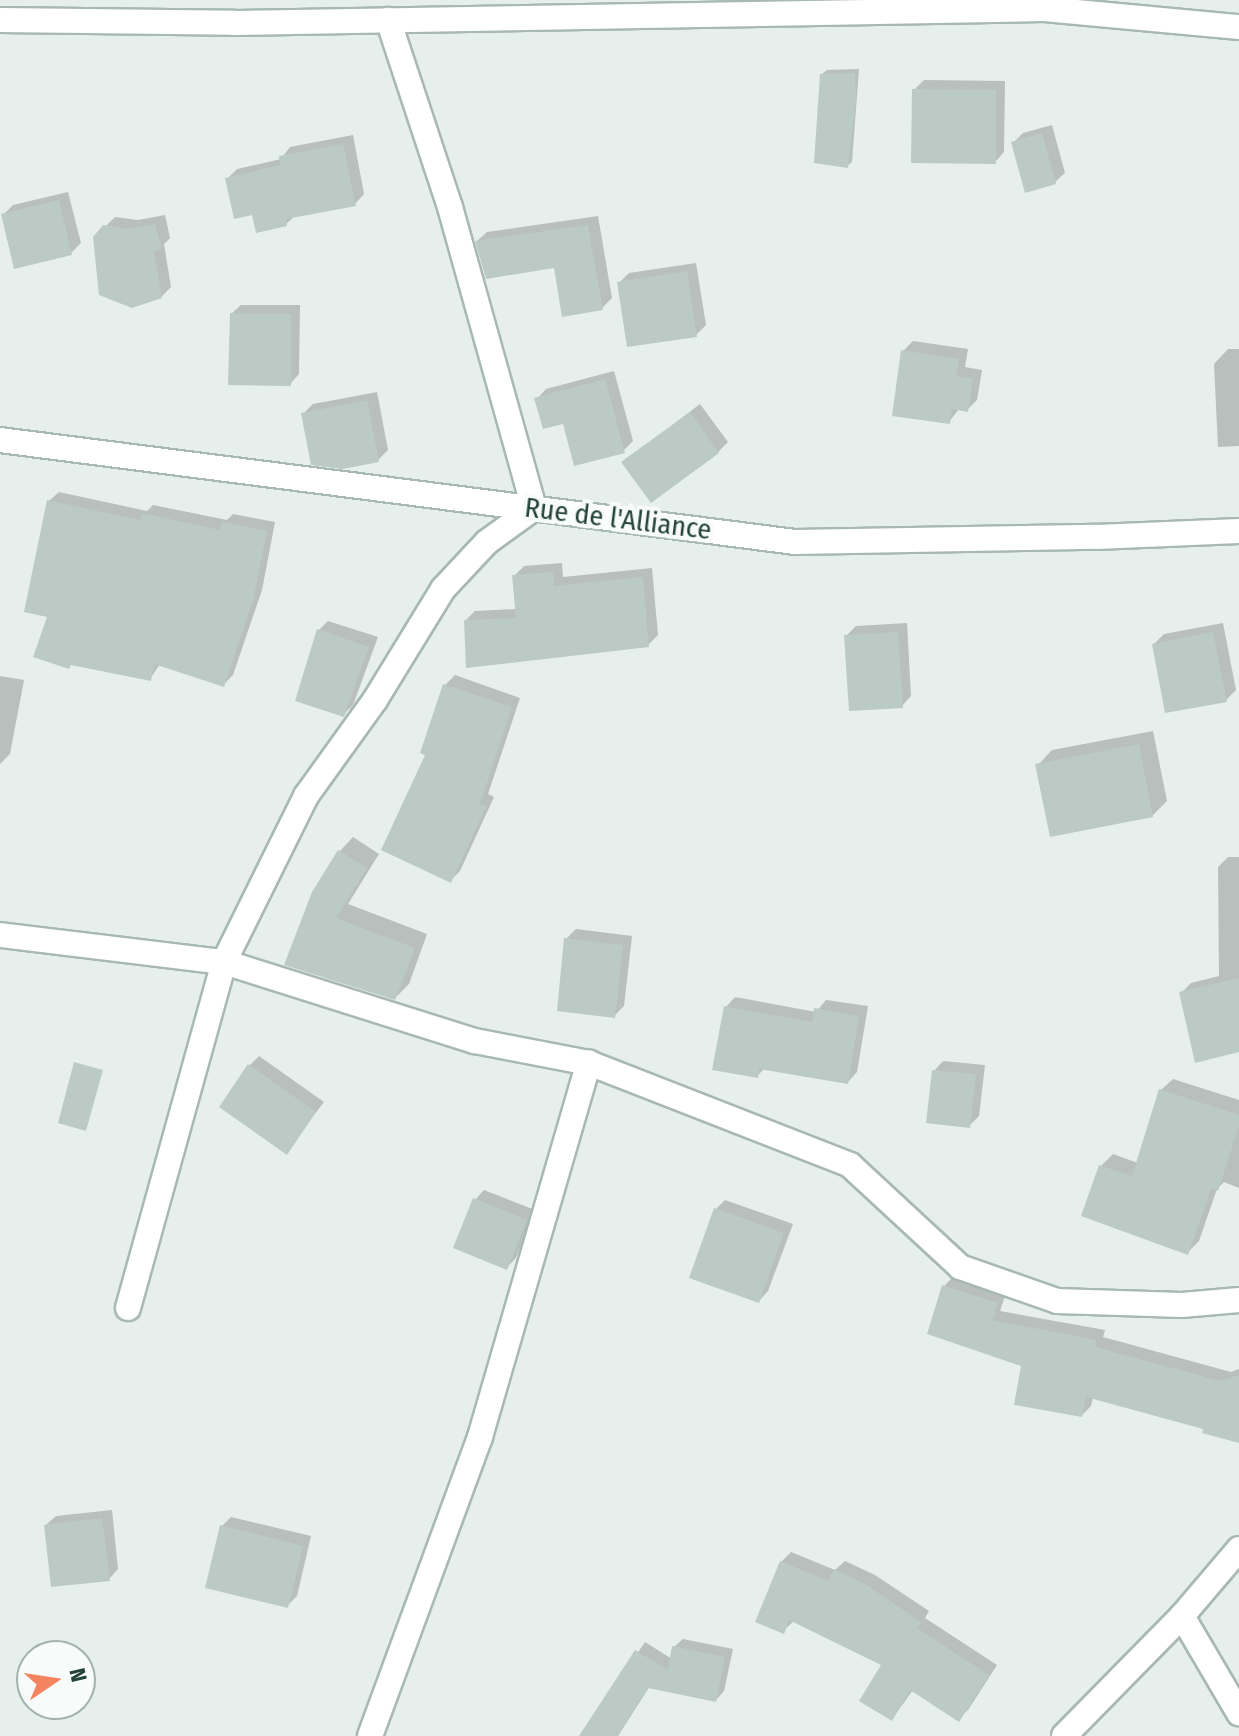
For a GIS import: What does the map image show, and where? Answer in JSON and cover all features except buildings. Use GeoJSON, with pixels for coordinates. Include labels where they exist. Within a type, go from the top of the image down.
{"type":"FeatureCollection","features":[{"type":"Feature","properties":{"kind":"street"},"geometry":{"type":"LineString","coordinates":[[0,20],[235,23],[966,5],[1239,27]]}},
{"type":"Feature","properties":{"kind":"street"},"geometry":{"type":"LineString","coordinates":[[128,1308],[224,962],[306,796],[375,700],[443,589],[487,542],[534,508],[450,207],[388,20]]}},
{"type":"Feature","properties":{"kind":"street","name":"Rue de l'Alliance"},"geometry":{"type":"LineString","coordinates":[[0,440],[795,542],[1080,538],[1239,531]]}},
{"type":"Feature","properties":{"kind":"street"},"geometry":{"type":"LineString","coordinates":[[0,935],[224,962],[475,1041],[589,1063],[850,1165],[960,1267],[1057,1301],[1182,1305],[1239,1300]]}},
{"type":"Feature","properties":{"kind":"street"},"geometry":{"type":"LineString","coordinates":[[370,1736],[480,1437],[589,1063]]}},
{"type":"Feature","properties":{"kind":"street"},"geometry":{"type":"LineString","coordinates":[[1064,1736],[1182,1616],[1239,1549]]}},
{"type":"Feature","properties":{"kind":"street"},"geometry":{"type":"LineString","coordinates":[[1182,1616],[1239,1713]]}}]}
